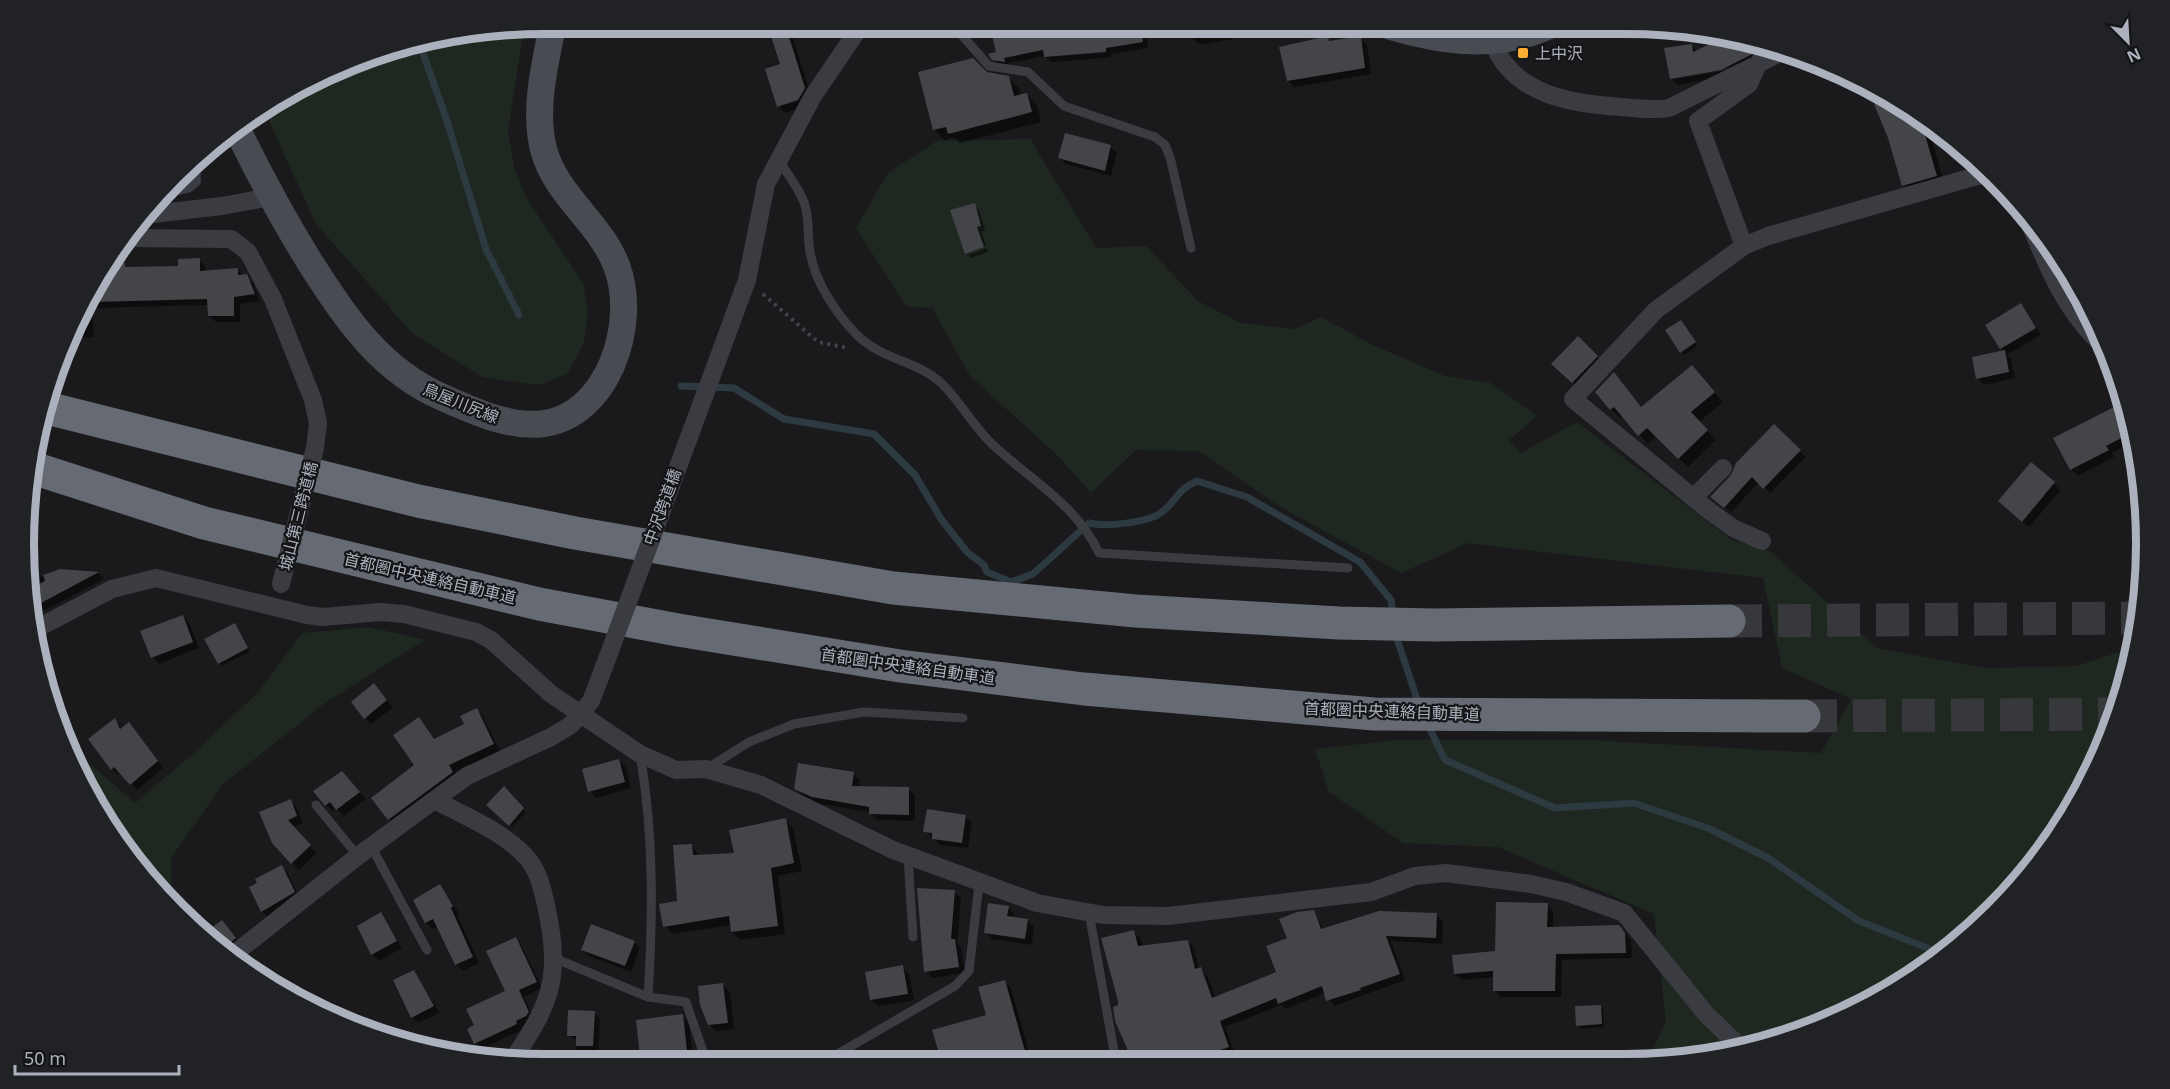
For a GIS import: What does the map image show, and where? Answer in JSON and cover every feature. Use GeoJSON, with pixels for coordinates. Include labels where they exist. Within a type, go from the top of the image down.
{"type":"FeatureCollection","features":[{"type":"Feature","properties":{"kind":"highway"},"geometry":{"type":"LineString","coordinates":[[53,410],[430,503],[575,534],[893,588],[1136,611],[1339,623],[1434,625],[1730,621]]}},
{"type":"Feature","properties":{"kind":"highway","name":"首都圏中央連絡自動車道"},"geometry":{"type":"LineString","coordinates":[[40,470],[227,529],[539,604],[666,628],[900,666],[1084,689],[1374,714],[1804,716]]}},
{"type":"Feature","properties":{"kind":"main road","name":"鳥屋川尻線"},"geometry":{"type":"LineString","coordinates":[[240,135],[270,197],[349,321],[377,354],[402,375],[456,403],[512,422],[543,424],[569,416],[590,400],[608,370],[619,340],[623,302],[620,278],[612,256],[563,190],[544,152],[541,107],[552,34]]}},
{"type":"Feature","properties":{"kind":"main road"},"geometry":{"type":"LineString","coordinates":[[1434,34],[1462,42],[1493,42],[1520,34]]}},
{"type":"Feature","properties":{"kind":"street","name":"中沢跨道橋"},"geometry":{"type":"LineString","coordinates":[[582,714],[591,701],[604,667],[747,280],[762,195],[778,159],[813,96],[855,34]]}},
{"type":"Feature","properties":{"kind":"street"},"geometry":{"type":"LineString","coordinates":[[1493,42],[1500,61],[1531,86],[1552,96],[1593,105],[1669,108],[1771,57]]}},
{"type":"Feature","properties":{"kind":"street"},"geometry":{"type":"LineString","coordinates":[[1744,246],[1698,121],[1749,84],[1759,62]]}},
{"type":"Feature","properties":{"kind":"street"},"geometry":{"type":"LineString","coordinates":[[1762,540],[1733,528],[1573,399],[1656,310],[1744,246],[1768,236],[1977,176]]}},
{"type":"Feature","properties":{"kind":"street"},"geometry":{"type":"LineString","coordinates":[[157,214],[222,206],[270,197]]}},
{"type":"Feature","properties":{"kind":"street","name":"城山第三跨道橋"},"geometry":{"type":"LineString","coordinates":[[137,238],[231,239],[248,252],[273,299],[313,400],[318,423],[315,448],[274,606]]}},
{"type":"Feature","properties":{"kind":"street"},"geometry":{"type":"LineString","coordinates":[[2042,251],[2059,288],[2076,316],[2087,328]]}},
{"type":"Feature","properties":{"kind":"street"},"geometry":{"type":"LineString","coordinates":[[1693,498],[1723,468]]}},
{"type":"Feature","properties":{"kind":"street"},"geometry":{"type":"LineString","coordinates":[[41,626],[112,588],[156,578],[323,617],[371,612],[404,614],[476,632],[491,640],[551,694],[640,754],[676,770],[706,769],[761,785],[908,856],[1037,903],[1089,913],[1168,916],[1228,910],[1371,892],[1415,876],[1446,873],[1531,884],[1566,892],[1624,913],[1706,1014],[1735,1042]]}},
{"type":"Feature","properties":{"kind":"street"},"geometry":{"type":"LineString","coordinates":[[237,951],[364,851],[480,768],[551,737],[571,725],[582,714]]}},
{"type":"Feature","properties":{"kind":"street"},"geometry":{"type":"LineString","coordinates":[[435,800],[490,830],[527,859],[538,874],[554,958],[552,986],[545,1008],[517,1053]]}},
{"type":"Feature","properties":{"kind":"lane"},"geometry":{"type":"LineString","coordinates":[[961,34],[989,66],[1028,72],[1064,106],[1155,137],[1166,145],[1191,248]]}},
{"type":"Feature","properties":{"kind":"lane"},"geometry":{"type":"LineString","coordinates":[[778,159],[803,201],[808,216],[810,252],[822,289],[855,333],[870,346],[939,381],[992,443],[1076,517],[1091,535],[1099,553],[1348,568]]}},
{"type":"Feature","properties":{"kind":"lane"},"geometry":{"type":"LineString","coordinates":[[706,769],[749,742],[794,724],[864,712],[963,718]]}},
{"type":"Feature","properties":{"kind":"lane"},"geometry":{"type":"LineString","coordinates":[[640,754],[646,789],[650,863],[652,924],[648,997]]}},
{"type":"Feature","properties":{"kind":"lane"},"geometry":{"type":"LineString","coordinates":[[316,806],[364,851],[427,950]]}},
{"type":"Feature","properties":{"kind":"lane"},"geometry":{"type":"LineString","coordinates":[[908,856],[912,936]]}},
{"type":"Feature","properties":{"kind":"lane"},"geometry":{"type":"LineString","coordinates":[[838,1054],[955,986],[969,970],[980,884]]}},
{"type":"Feature","properties":{"kind":"lane"},"geometry":{"type":"LineString","coordinates":[[1089,913],[1115,1054]]}},
{"type":"Feature","properties":{"kind":"lane"},"geometry":{"type":"LineString","coordinates":[[554,958],[648,997],[686,1002],[705,1054]]}},
{"type":"Feature","properties":{"kind":"path"},"geometry":{"type":"LineString","coordinates":[[758,290],[818,342],[851,349],[870,346]]}},
{"type":"Feature","properties":{"kind":"shaded area"},"geometry":{"type":"Polygon","coordinates":[[[523,35],[508,131],[514,167],[527,199],[583,283],[588,311],[584,343],[567,374],[539,385],[482,377],[412,333],[316,224],[267,116],[319,87],[381,62],[445,44],[523,35]]]}},
{"type":"Feature","properties":{"kind":"shaded area"},"geometry":{"type":"Polygon","coordinates":[[[1030,139],[1096,248],[1146,246],[1198,301],[1241,323],[1295,329],[1321,317],[1373,345],[1445,376],[1491,383],[1537,416],[1509,440],[1521,453],[1577,422],[1730,539],[1771,552],[1877,648],[1984,668],[2077,666],[2124,650],[2097,740],[2067,800],[2050,828],[2009,881],[1962,928],[1909,969],[1851,1002],[1789,1027],[1725,1045],[1651,1053],[1666,1021],[1654,914],[1498,847],[1403,843],[1329,792],[1315,749],[1397,740],[1587,740],[1821,753],[1851,699],[1782,668],[1763,578],[1468,543],[1401,573],[1279,506],[1199,451],[1136,450],[1091,493],[1057,455],[970,376],[932,308],[906,306],[856,228],[888,173],[937,141],[1030,139]]]}},
{"type":"Feature","properties":{"kind":"shaded area"},"geometry":{"type":"Polygon","coordinates":[[[369,627],[425,640],[325,703],[223,784],[171,858],[172,892],[120,828],[75,745],[90,764],[135,803],[193,754],[258,692],[302,633],[369,627]]]}},
{"type":"Feature","properties":{"kind":"building"},"geometry":{"type":"Polygon","coordinates":[[[770,34],[788,34],[805,88],[798,100],[777,107],[765,69],[780,64],[770,34]]]}},
{"type":"Feature","properties":{"kind":"building"},"geometry":{"type":"Polygon","coordinates":[[[992,34],[1142,34],[1143,42],[1106,48],[1106,52],[1044,57],[1043,50],[1004,58],[1005,62],[992,60],[988,54],[996,52],[992,34]]]}},
{"type":"Feature","properties":{"kind":"building"},"geometry":{"type":"Polygon","coordinates":[[[1328,36],[1329,41],[1361,36],[1365,68],[1287,81],[1279,47],[1328,36]]]}},
{"type":"Feature","properties":{"kind":"building"},"geometry":{"type":"Polygon","coordinates":[[[1714,42],[1757,52],[1721,70],[1670,79],[1664,48],[1692,44],[1693,52],[1714,42]]]}},
{"type":"Feature","properties":{"kind":"building"},"geometry":{"type":"Polygon","coordinates":[[[973,58],[987,72],[1009,76],[1014,96],[1027,93],[1032,112],[948,134],[946,127],[933,130],[918,72],[973,58]]]}},
{"type":"Feature","properties":{"kind":"building"},"geometry":{"type":"Polygon","coordinates":[[[1881,103],[1924,131],[1937,176],[1902,186],[1888,138],[1874,104],[1881,103]]]}},
{"type":"Feature","properties":{"kind":"building"},"geometry":{"type":"Polygon","coordinates":[[[1065,133],[1111,145],[1105,171],[1058,158],[1065,133]]]}},
{"type":"Feature","properties":{"kind":"building"},"geometry":{"type":"Polygon","coordinates":[[[975,203],[981,226],[977,227],[984,247],[965,254],[950,210],[975,203]]]}},
{"type":"Feature","properties":{"kind":"building"},"geometry":{"type":"Polygon","coordinates":[[[200,258],[200,271],[238,268],[238,275],[247,274],[255,294],[234,297],[234,316],[208,316],[207,299],[96,302],[119,263],[125,263],[125,267],[178,266],[178,259],[200,258]]]}},
{"type":"Feature","properties":{"kind":"building"},"geometry":{"type":"Polygon","coordinates":[[[2021,303],[2036,328],[2000,349],[1985,325],[2021,303]]]}},
{"type":"Feature","properties":{"kind":"building"},"geometry":{"type":"Polygon","coordinates":[[[1681,320],[1696,342],[1680,353],[1665,330],[1681,320]]]}},
{"type":"Feature","properties":{"kind":"building"},"geometry":{"type":"Polygon","coordinates":[[[1578,336],[1598,356],[1572,383],[1551,364],[1578,336]]]}},
{"type":"Feature","properties":{"kind":"building"},"geometry":{"type":"Polygon","coordinates":[[[2005,350],[2009,372],[1976,379],[1972,357],[2005,350]]]}},
{"type":"Feature","properties":{"kind":"building"},"geometry":{"type":"Polygon","coordinates":[[[1692,365],[1715,392],[1691,412],[1708,430],[1678,459],[1647,428],[1638,436],[1614,407],[1610,410],[1595,392],[1614,372],[1641,407],[1692,365]]]}},
{"type":"Feature","properties":{"kind":"building"},"geometry":{"type":"Polygon","coordinates":[[[2116,406],[2124,437],[2106,446],[2109,450],[2070,470],[2053,438],[2116,406]]]}},
{"type":"Feature","properties":{"kind":"building"},"geometry":{"type":"Polygon","coordinates":[[[1774,424],[1801,450],[1763,489],[1752,477],[1724,508],[1710,497],[1731,475],[1736,463],[1774,424]]]}},
{"type":"Feature","properties":{"kind":"building"},"geometry":{"type":"Polygon","coordinates":[[[2031,462],[2055,482],[2022,522],[1998,501],[2031,462]]]}},
{"type":"Feature","properties":{"kind":"building"},"geometry":{"type":"Polygon","coordinates":[[[60,569],[99,572],[38,604],[37,585],[45,581],[43,575],[60,569]]]}},
{"type":"Feature","properties":{"kind":"building"},"geometry":{"type":"Polygon","coordinates":[[[183,615],[193,642],[151,658],[140,631],[183,615]]]}},
{"type":"Feature","properties":{"kind":"building"},"geometry":{"type":"Polygon","coordinates":[[[235,623],[248,648],[218,664],[204,639],[235,623]]]}},
{"type":"Feature","properties":{"kind":"building"},"geometry":{"type":"Polygon","coordinates":[[[374,683],[387,700],[364,719],[351,702],[374,683]]]}},
{"type":"Feature","properties":{"kind":"building"},"geometry":{"type":"Polygon","coordinates":[[[477,708],[494,744],[449,765],[453,772],[388,820],[371,798],[414,765],[393,735],[419,717],[434,739],[464,724],[460,716],[477,708]]]}},
{"type":"Feature","properties":{"kind":"building"},"geometry":{"type":"Polygon","coordinates":[[[115,718],[120,729],[129,722],[158,761],[130,785],[114,767],[111,770],[88,739],[115,718]]]}},
{"type":"Feature","properties":{"kind":"building"},"geometry":{"type":"Polygon","coordinates":[[[619,759],[625,782],[588,792],[582,769],[619,759]]]}},
{"type":"Feature","properties":{"kind":"building"},"geometry":{"type":"Polygon","coordinates":[[[798,763],[854,772],[852,786],[909,787],[909,815],[869,814],[869,807],[812,797],[794,789],[798,763]]]}},
{"type":"Feature","properties":{"kind":"building"},"geometry":{"type":"Polygon","coordinates":[[[342,771],[360,792],[336,810],[330,802],[325,806],[313,791],[342,771]]]}},
{"type":"Feature","properties":{"kind":"building"},"geometry":{"type":"Polygon","coordinates":[[[504,786],[524,808],[509,826],[486,805],[504,786]]]}},
{"type":"Feature","properties":{"kind":"building"},"geometry":{"type":"Polygon","coordinates":[[[291,799],[297,816],[288,820],[311,845],[291,864],[272,843],[259,812],[291,799]]]}},
{"type":"Feature","properties":{"kind":"building"},"geometry":{"type":"Polygon","coordinates":[[[927,809],[966,815],[962,843],[932,839],[932,833],[923,832],[927,809]]]}},
{"type":"Feature","properties":{"kind":"building"},"geometry":{"type":"Polygon","coordinates":[[[786,818],[794,863],[771,868],[778,926],[731,932],[729,916],[663,927],[659,904],[677,901],[673,845],[692,844],[693,855],[734,853],[729,830],[786,818]]]}},
{"type":"Feature","properties":{"kind":"building"},"geometry":{"type":"Polygon","coordinates":[[[282,865],[295,892],[261,912],[249,887],[257,883],[255,879],[282,865]]]}},
{"type":"Feature","properties":{"kind":"building"},"geometry":{"type":"Polygon","coordinates":[[[440,884],[453,906],[451,908],[473,957],[455,965],[433,919],[425,923],[413,900],[440,884]]]}},
{"type":"Feature","properties":{"kind":"building"},"geometry":{"type":"Polygon","coordinates":[[[917,888],[955,890],[951,939],[955,939],[959,967],[924,972],[917,888]]]}},
{"type":"Feature","properties":{"kind":"building"},"geometry":{"type":"Polygon","coordinates":[[[1496,902],[1548,903],[1547,927],[1619,925],[1625,933],[1626,953],[1556,954],[1555,991],[1493,991],[1493,971],[1454,974],[1452,955],[1495,951],[1496,902]]]}},
{"type":"Feature","properties":{"kind":"building"},"geometry":{"type":"Polygon","coordinates":[[[988,903],[1009,906],[1007,916],[1028,919],[1025,939],[984,933],[988,903]]]}},
{"type":"Feature","properties":{"kind":"building"},"geometry":{"type":"Polygon","coordinates":[[[1314,910],[1321,929],[1379,911],[1437,913],[1436,938],[1386,936],[1400,974],[1360,988],[1361,990],[1326,1001],[1322,986],[1278,1004],[1276,998],[1220,1021],[1229,1047],[1209,1054],[1129,1054],[1115,1021],[1113,1007],[1118,1005],[1118,1001],[1101,938],[1134,930],[1138,946],[1188,940],[1195,969],[1201,967],[1212,998],[1276,972],[1266,946],[1287,938],[1279,919],[1297,912],[1314,910]]]}},
{"type":"Feature","properties":{"kind":"building"},"geometry":{"type":"Polygon","coordinates":[[[381,912],[397,941],[371,955],[357,926],[381,912]]]}},
{"type":"Feature","properties":{"kind":"building"},"geometry":{"type":"Polygon","coordinates":[[[222,920],[236,938],[228,944],[209,929],[222,920]]]}},
{"type":"Feature","properties":{"kind":"building"},"geometry":{"type":"Polygon","coordinates":[[[591,924],[635,941],[625,966],[581,950],[591,924]]]}},
{"type":"Feature","properties":{"kind":"building"},"geometry":{"type":"Polygon","coordinates":[[[516,937],[537,982],[519,990],[529,1012],[516,1021],[517,1024],[474,1044],[467,1029],[474,1025],[466,1009],[505,991],[486,951],[516,937]]]}},
{"type":"Feature","properties":{"kind":"building"},"geometry":{"type":"Polygon","coordinates":[[[903,965],[908,994],[870,1000],[865,972],[903,965]]]}},
{"type":"Feature","properties":{"kind":"building"},"geometry":{"type":"Polygon","coordinates":[[[414,970],[434,1006],[411,1018],[393,980],[414,970]]]}},
{"type":"Feature","properties":{"kind":"building"},"geometry":{"type":"Polygon","coordinates":[[[1005,980],[1026,1054],[939,1054],[932,1030],[986,1015],[978,987],[1005,980]]]}},
{"type":"Feature","properties":{"kind":"building"},"geometry":{"type":"Polygon","coordinates":[[[723,983],[728,1023],[708,1025],[700,1005],[698,986],[723,983]]]}},
{"type":"Feature","properties":{"kind":"building"},"geometry":{"type":"Polygon","coordinates":[[[1601,1005],[1602,1024],[1576,1026],[1575,1006],[1601,1005]]]}},
{"type":"Feature","properties":{"kind":"building"},"geometry":{"type":"Polygon","coordinates":[[[568,1010],[595,1011],[593,1046],[576,1046],[576,1036],[567,1036],[568,1010]]]}},
{"type":"Feature","properties":{"kind":"building"},"geometry":{"type":"Polygon","coordinates":[[[683,1014],[687,1051],[640,1054],[636,1020],[683,1014]]]}},
{"type":"Feature","properties":{"kind":"waterway"},"geometry":{"type":"LineString","coordinates":[[422,50],[446,118],[486,249],[519,315]]}},
{"type":"Feature","properties":{"kind":"waterway"},"geometry":{"type":"LineString","coordinates":[[681,386],[734,388],[784,419],[874,434],[915,475],[941,519],[967,552],[984,565],[987,572],[1011,582],[1033,574],[1089,523],[1105,525],[1126,523],[1156,516],[1167,508],[1185,488],[1197,481],[1247,497],[1360,562],[1391,600],[1393,616]]}},
{"type":"Feature","properties":{"kind":"waterway"},"geometry":{"type":"LineString","coordinates":[[1395,633],[1419,705]]}},
{"type":"Feature","properties":{"kind":"waterway"},"geometry":{"type":"LineString","coordinates":[[1427,723],[1445,760],[1555,808],[1634,803],[1710,829],[1768,858],[1859,921],[1934,951]]}},
{"type":"Feature","properties":{"kind":"tunnel"},"geometry":{"type":"LineString","coordinates":[[1729,621],[2130,618]]}},
{"type":"Feature","properties":{"kind":"tunnel"},"geometry":{"type":"LineString","coordinates":[[1804,716],[2106,714]]}},
{"type":"Feature","properties":{"kind":"place","name":"上中沢"},"geometry":{"type":"Point","coordinates":[1523,53]}}]}
